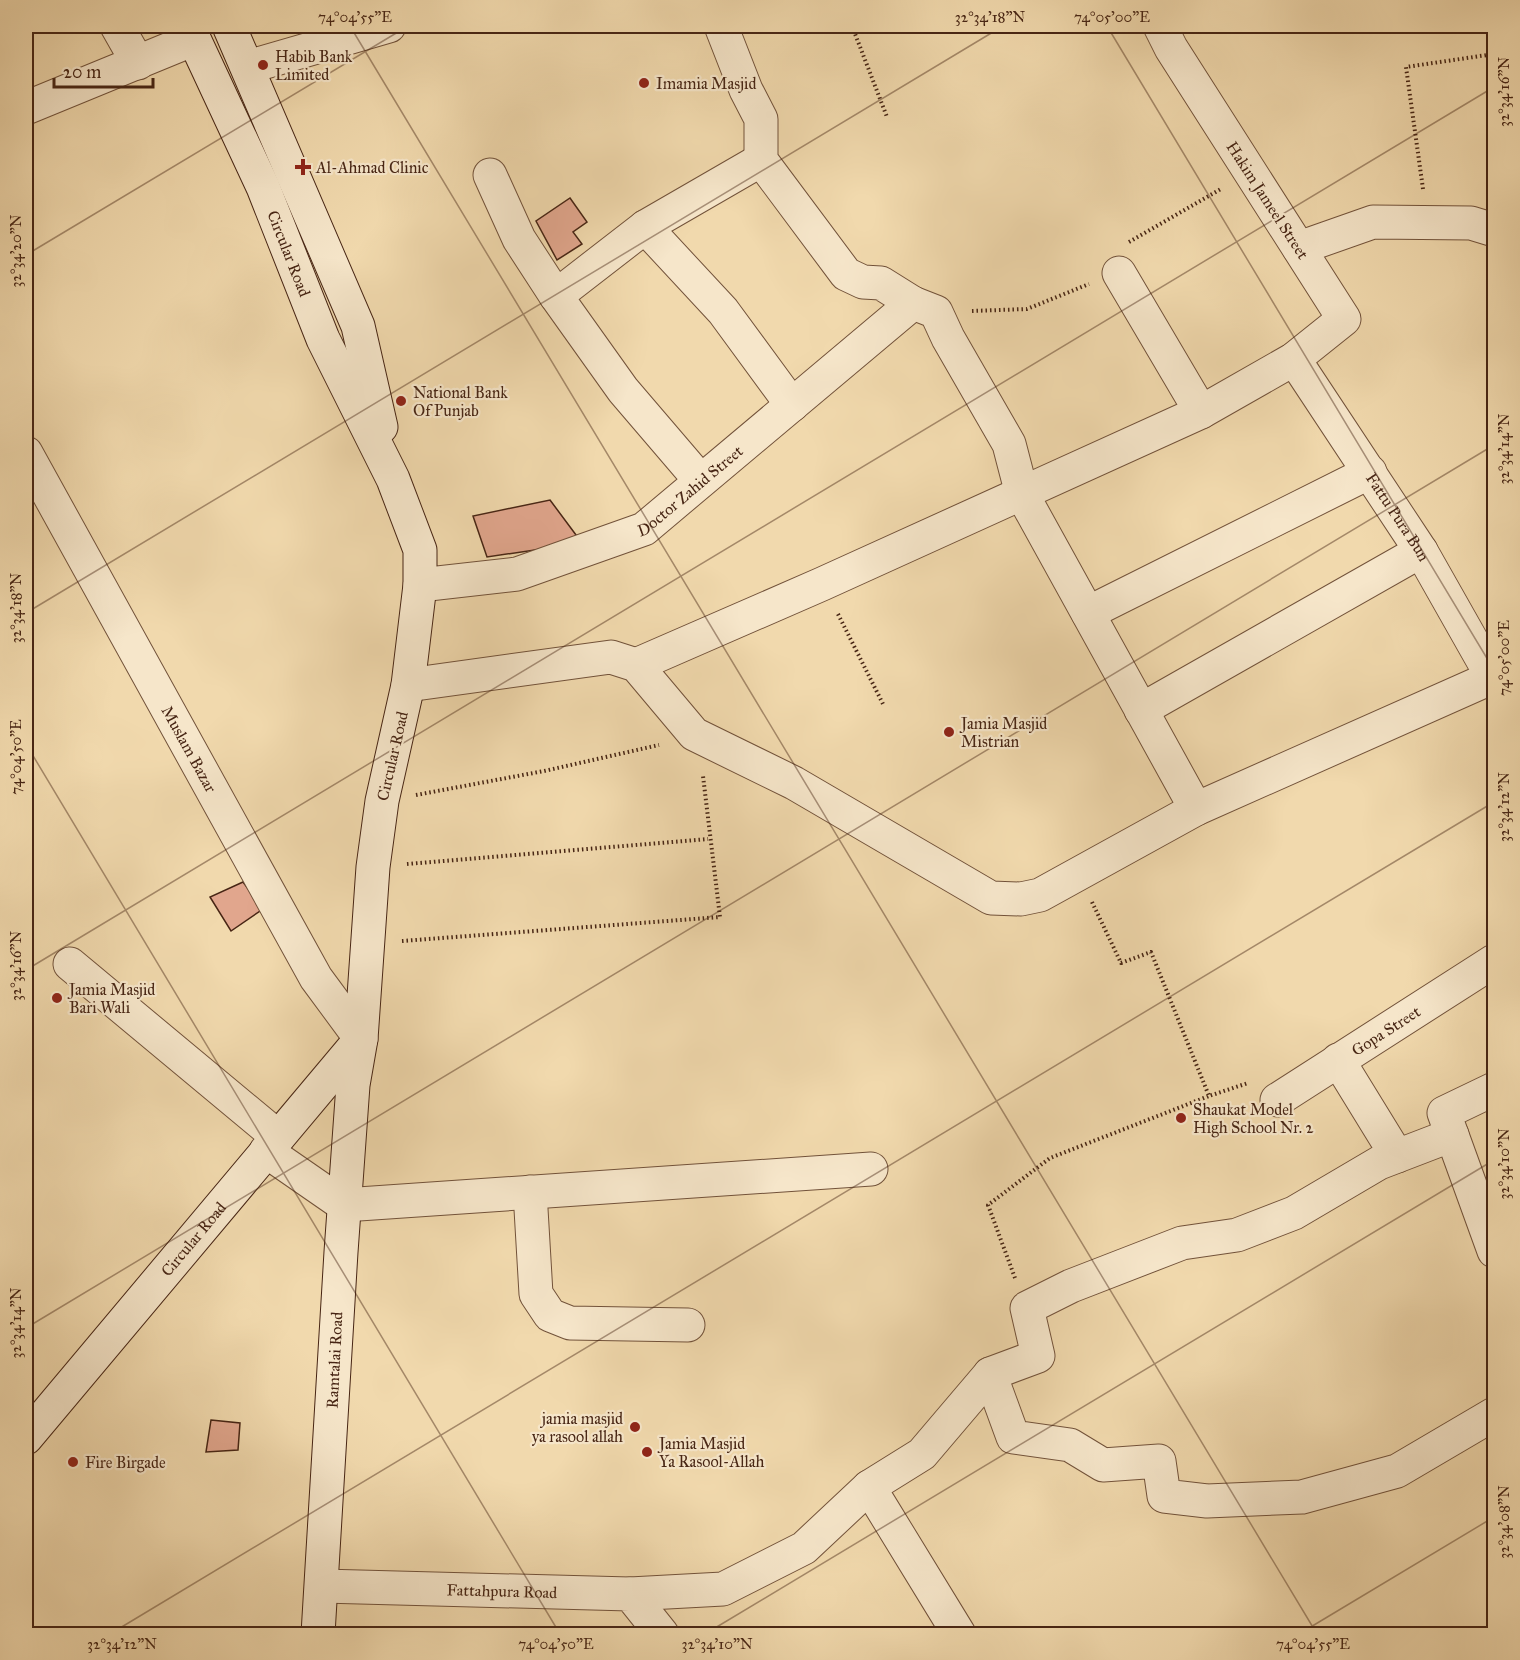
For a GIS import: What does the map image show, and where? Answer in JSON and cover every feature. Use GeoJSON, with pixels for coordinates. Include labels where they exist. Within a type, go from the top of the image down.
{"type":"FeatureCollection","features":[{"type":"Feature","properties":{"kind":"street"},"geometry":{"type":"LineString","coordinates":[[117,26],[138,63]]}},
{"type":"Feature","properties":{"kind":"street"},"geometry":{"type":"LineString","coordinates":[[248,67],[389,26]]}},
{"type":"Feature","properties":{"kind":"street"},"geometry":{"type":"LineString","coordinates":[[721,26],[746,90],[761,119],[761,160],[846,274],[863,282],[881,283],[913,303],[936,312],[948,338],[1009,444],[1022,494],[1196,809]]}},
{"type":"Feature","properties":{"kind":"street","name":"Hakim Jameel Street"},"geometry":{"type":"LineString","coordinates":[[1160,26],[1171,48],[1344,319],[1294,359]]}},
{"type":"Feature","properties":{"kind":"street"},"geometry":{"type":"LineString","coordinates":[[26,108],[138,63],[191,32],[234,27]]}},
{"type":"Feature","properties":{"kind":"street","name":"Circular Road"},"geometry":{"type":"LineString","coordinates":[[234,27],[248,67],[358,326],[393,479]]}},
{"type":"Feature","properties":{"kind":"street","name":"Circular Road"},"geometry":{"type":"LineString","coordinates":[[191,32],[263,187],[323,339],[393,479],[420,550],[420,585],[408,685],[382,801],[373,867],[361,1039],[353,1085]]}},
{"type":"Feature","properties":{"kind":"street"},"geometry":{"type":"LineString","coordinates":[[556,296],[645,227],[761,160]]}},
{"type":"Feature","properties":{"kind":"street"},"geometry":{"type":"LineString","coordinates":[[490,175],[519,239],[556,296],[623,390],[700,480]]}},
{"type":"Feature","properties":{"kind":"street"},"geometry":{"type":"LineString","coordinates":[[1299,248],[1373,222],[1471,223],[1494,230]]}},
{"type":"Feature","properties":{"kind":"street"},"geometry":{"type":"LineString","coordinates":[[645,227],[723,311],[792,405]]}},
{"type":"Feature","properties":{"kind":"street"},"geometry":{"type":"LineString","coordinates":[[1119,273],[1201,412]]}},
{"type":"Feature","properties":{"kind":"street","name":"Doctor Zahid Street"},"geometry":{"type":"LineString","coordinates":[[420,585],[518,574],[644,529],[913,303]]}},
{"type":"Feature","properties":{"kind":"street"},"geometry":{"type":"LineString","coordinates":[[636,665],[822,584],[1201,412],[1294,359]]}},
{"type":"Feature","properties":{"kind":"street","name":"Fattu Pura Bun"},"geometry":{"type":"LineString","coordinates":[[1294,359],[1421,551],[1494,679]]}},
{"type":"Feature","properties":{"kind":"street","name":"Muslam Bazar"},"geometry":{"type":"LineString","coordinates":[[26,453],[315,978],[361,1039]]}},
{"type":"Feature","properties":{"kind":"street"},"geometry":{"type":"LineString","coordinates":[[1088,614],[1370,472]]}},
{"type":"Feature","properties":{"kind":"street"},"geometry":{"type":"LineString","coordinates":[[1141,710],[1421,551]]}},
{"type":"Feature","properties":{"kind":"street"},"geometry":{"type":"LineString","coordinates":[[408,685],[611,657],[636,665],[694,734],[794,783],[991,897],[1022,899],[1040,895],[1196,809],[1494,679]]}},
{"type":"Feature","properties":{"kind":"street","name":"Gopa Street"},"geometry":{"type":"LineString","coordinates":[[1277,1100],[1494,961]]}},
{"type":"Feature","properties":{"kind":"street"},"geometry":{"type":"LineString","coordinates":[[70,964],[272,1144],[344,1204],[871,1169]]}},
{"type":"Feature","properties":{"kind":"street","name":"Circular Road"},"geometry":{"type":"LineString","coordinates":[[26,1438],[361,1039]]}},
{"type":"Feature","properties":{"kind":"street"},"geometry":{"type":"LineString","coordinates":[[1338,1060],[1397,1156]]}},
{"type":"Feature","properties":{"kind":"street","name":"Ramtalai Road"},"geometry":{"type":"LineString","coordinates":[[318,1635],[353,1085]]}},
{"type":"Feature","properties":{"kind":"street"},"geometry":{"type":"LineString","coordinates":[[1494,1089],[1444,1113],[1494,1251]]}},
{"type":"Feature","properties":{"kind":"street"},"geometry":{"type":"LineString","coordinates":[[1452,1135],[1379,1163],[1294,1213],[1237,1235],[1182,1243],[1071,1286],[1027,1308],[1038,1356],[990,1374],[1013,1437],[1070,1444],[1103,1465],[1160,1461],[1164,1496],[1207,1501],[1302,1497],[1396,1471],[1494,1414]]}},
{"type":"Feature","properties":{"kind":"street"},"geometry":{"type":"LineString","coordinates":[[530,1192],[536,1294],[549,1315],[570,1323],[688,1325]]}},
{"type":"Feature","properties":{"kind":"street","name":"Fattahpura Road"},"geometry":{"type":"LineString","coordinates":[[322,1586],[630,1594],[723,1589],[804,1548],[869,1487],[922,1454],[990,1374]]}},
{"type":"Feature","properties":{"kind":"street"},"geometry":{"type":"LineString","coordinates":[[869,1487],[959,1635]]}},
{"type":"Feature","properties":{"kind":"street"},"geometry":{"type":"LineString","coordinates":[[630,1594],[662,1635]]}},
{"type":"Feature","properties":{"kind":"path"},"geometry":{"type":"LineString","coordinates":[[852,26],[887,117]]}},
{"type":"Feature","properties":{"kind":"path"},"geometry":{"type":"LineString","coordinates":[[1427,222],[1406,67],[1494,54]]}},
{"type":"Feature","properties":{"kind":"path"},"geometry":{"type":"LineString","coordinates":[[822,584],[884,706]]}},
{"type":"Feature","properties":{"kind":"path"},"geometry":{"type":"LineString","coordinates":[[382,801],[544,771],[683,739],[694,734]]}},
{"type":"Feature","properties":{"kind":"path"},"geometry":{"type":"LineString","coordinates":[[367,943],[720,917],[708,839],[702,770]]}},
{"type":"Feature","properties":{"kind":"path"},"geometry":{"type":"LineString","coordinates":[[373,867],[708,839]]}},
{"type":"Feature","properties":{"kind":"path"},"geometry":{"type":"LineString","coordinates":[[1079,874],[1121,963],[1151,952],[1209,1096]]}},
{"type":"Feature","properties":{"kind":"path"},"geometry":{"type":"LineString","coordinates":[[1027,1308],[988,1205],[1050,1158],[1209,1096],[1265,1078],[1277,1100]]}},
{"type":"Feature","properties":{"kind":"building"},"geometry":{"type":"Polygon","coordinates":[[[570,198],[587,222],[573,232],[582,244],[557,260],[536,221],[570,198]]]}},
{"type":"Feature","properties":{"kind":"building"},"geometry":{"type":"Polygon","coordinates":[[[550,500],[582,543],[487,557],[473,516],[550,500]]]}},
{"type":"Feature","properties":{"kind":"building"},"geometry":{"type":"Polygon","coordinates":[[[243,882],[263,909],[231,931],[210,897],[243,882]]]}},
{"type":"Feature","properties":{"kind":"building"},"geometry":{"type":"Polygon","coordinates":[[[211,1420],[240,1423],[238,1450],[206,1452],[211,1420]]]}},
{"type":"Feature","properties":{"kind":"place","name":"Habib Bank Limited"},"geometry":{"type":"Point","coordinates":[263,65]}},
{"type":"Feature","properties":{"kind":"place","name":"Imamia Masjid"},"geometry":{"type":"Point","coordinates":[644,83]}},
{"type":"Feature","properties":{"kind":"place","name":"Al-Ahmad Clinic"},"geometry":{"type":"Point","coordinates":[303,167]}},
{"type":"Feature","properties":{"kind":"place","name":"National Bank Of Punjab"},"geometry":{"type":"Point","coordinates":[401,401]}},
{"type":"Feature","properties":{"kind":"place","name":"Jamia Masjid Mistrian"},"geometry":{"type":"Point","coordinates":[949,732]}},
{"type":"Feature","properties":{"kind":"place","name":"Jamia Masjid Bari Wali"},"geometry":{"type":"Point","coordinates":[57,998]}},
{"type":"Feature","properties":{"kind":"place","name":"Shaukat Model High School Nr. 2"},"geometry":{"type":"Point","coordinates":[1181,1118]}},
{"type":"Feature","properties":{"kind":"place","name":"jamia masjid ya rasool allah"},"geometry":{"type":"Point","coordinates":[635,1427]}},
{"type":"Feature","properties":{"kind":"place","name":"Jamia Masjid Ya Rasool-Allah"},"geometry":{"type":"Point","coordinates":[647,1452]}},
{"type":"Feature","properties":{"kind":"place","name":"Fire Birgade"},"geometry":{"type":"Point","coordinates":[73,1462]}}]}
